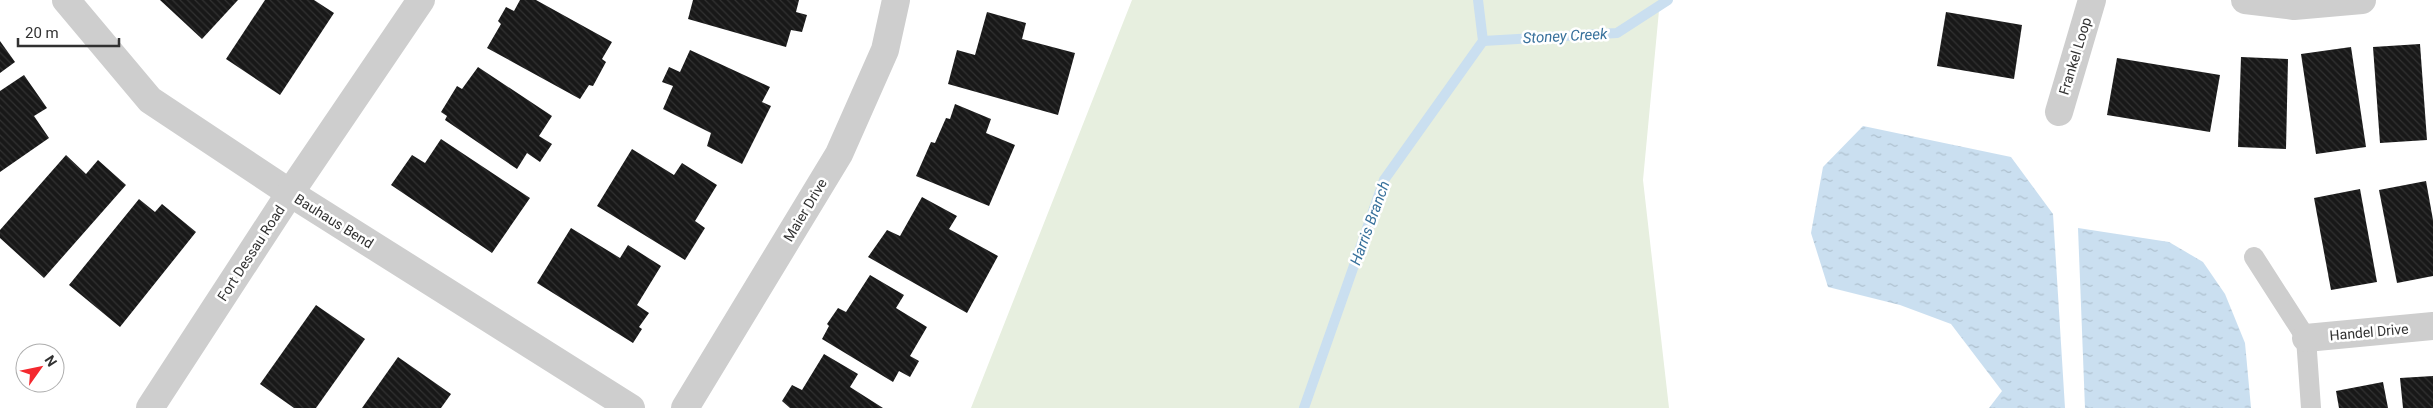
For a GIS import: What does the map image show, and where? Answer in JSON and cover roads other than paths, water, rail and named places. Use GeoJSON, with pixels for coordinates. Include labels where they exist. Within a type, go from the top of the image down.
{"type":"FeatureCollection","features":[{"type":"Feature","properties":{"kind":"street","name":"Bauhaus Bend"},"geometry":{"type":"LineString","coordinates":[[66,0],[150,100],[290,193],[631,408]]}},
{"type":"Feature","properties":{"kind":"street","name":"Fort Dessau Road"},"geometry":{"type":"LineString","coordinates":[[150,408],[290,193],[421,0]]}},
{"type":"Feature","properties":{"kind":"street","name":"Maier Drive"},"geometry":{"type":"LineString","coordinates":[[686,408],[839,154],[886,50],[896,0]]}},
{"type":"Feature","properties":{"kind":"street","name":"Frankel Loop"},"geometry":{"type":"LineString","coordinates":[[2059,112],[2092,0]]}},
{"type":"Feature","properties":{"kind":"street"},"geometry":{"type":"LineString","coordinates":[[2244,0],[2294,6],[2362,0]]}},
{"type":"Feature","properties":{"kind":"street","name":"Handel Drive"},"geometry":{"type":"LineString","coordinates":[[2306,338],[2433,326]]}},
{"type":"Feature","properties":{"kind":"lane"},"geometry":{"type":"LineString","coordinates":[[2254,257],[2306,338],[2311,408]]}},
{"type":"Feature","properties":{"kind":"water"},"geometry":{"type":"Polygon","coordinates":[[[1863,126],[2011,157],[2053,214],[2065,408],[1989,408],[2002,391],[1951,324],[1900,305],[1828,287],[1811,233],[1823,167],[1863,126]]]}},
{"type":"Feature","properties":{"kind":"water"},"geometry":{"type":"Polygon","coordinates":[[[2078,228],[2169,242],[2203,262],[2225,294],[2245,343],[2251,408],[2085,408],[2078,228]]]}},
{"type":"Feature","properties":{"kind":"waterway","name":"Harris Branch"},"geometry":{"type":"LineString","coordinates":[[1304,408],[1384,180],[1483,41],[1478,0]]}},
{"type":"Feature","properties":{"kind":"waterway","name":"Stoney Creek"},"geometry":{"type":"LineString","coordinates":[[1483,41],[1617,33],[1668,0]]}}]}
